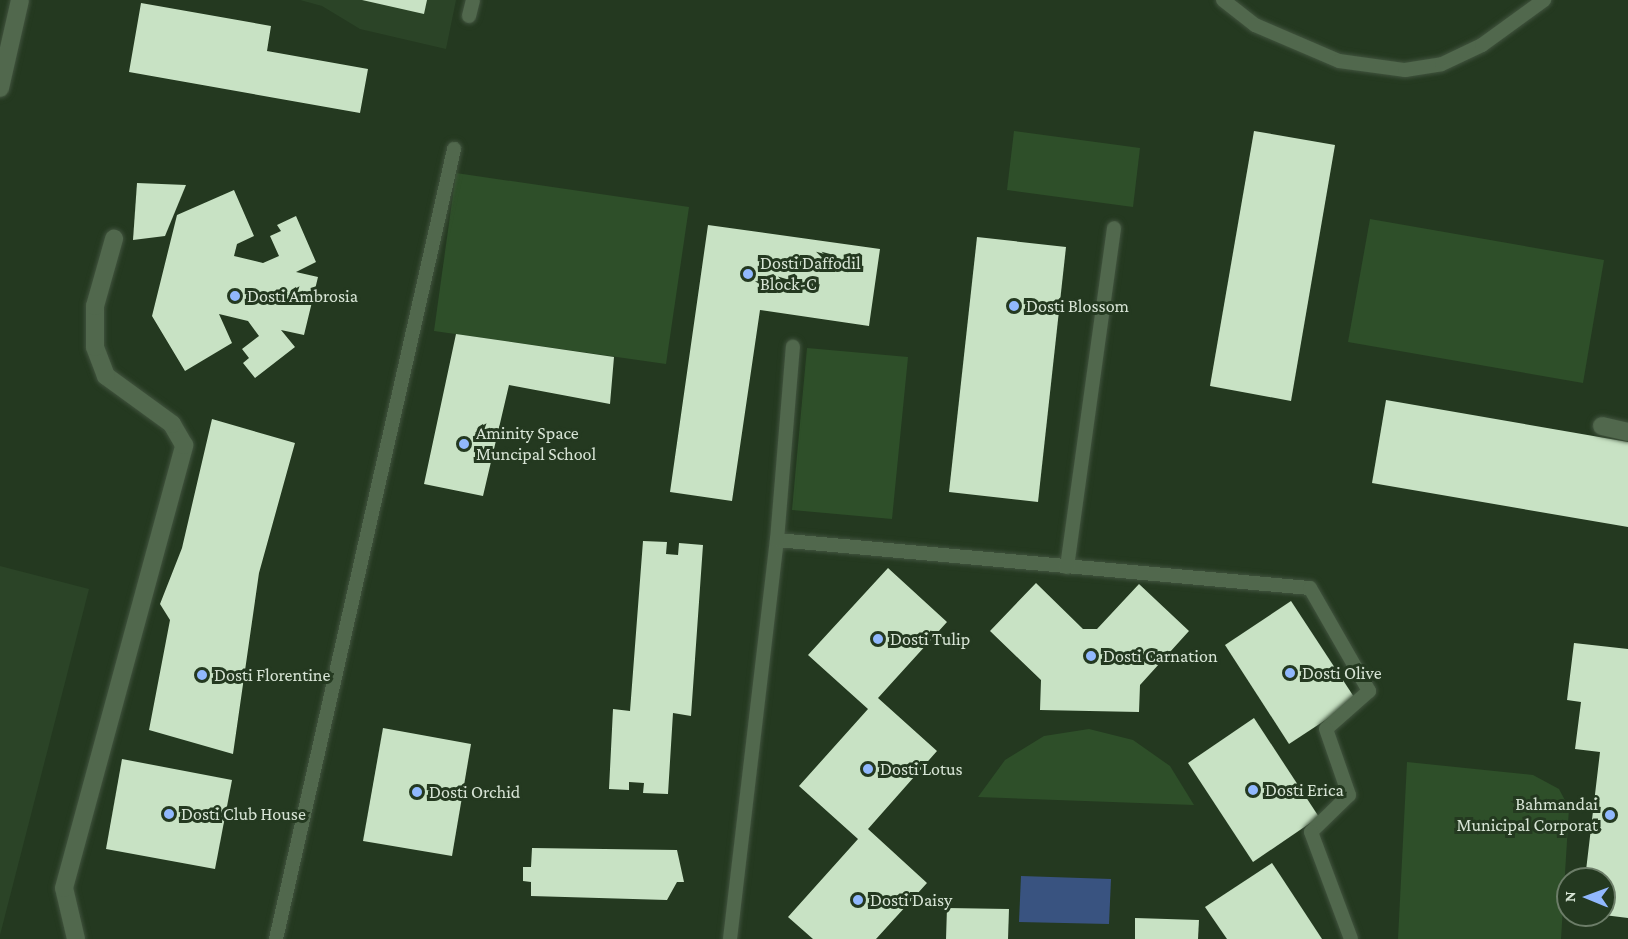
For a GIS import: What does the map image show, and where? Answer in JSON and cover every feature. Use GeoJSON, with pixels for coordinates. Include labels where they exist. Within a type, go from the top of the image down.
{"type":"FeatureCollection","features":[{"type":"Feature","properties":{"kind":"street"},"geometry":{"type":"LineString","coordinates":[[0,88],[20,0]]}},
{"type":"Feature","properties":{"kind":"street"},"geometry":{"type":"LineString","coordinates":[[76,939],[64,888],[184,445],[172,424],[106,376],[95,346],[95,306],[114,239]]}},
{"type":"Feature","properties":{"kind":"street"},"geometry":{"type":"LineString","coordinates":[[1602,426],[1628,432]]}},
{"type":"Feature","properties":{"kind":"lane"},"geometry":{"type":"LineString","coordinates":[[469,16],[473,0]]}},
{"type":"Feature","properties":{"kind":"lane"},"geometry":{"type":"LineString","coordinates":[[1223,0],[1255,25],[1339,61],[1405,70],[1442,64],[1482,45],[1544,0]]}},
{"type":"Feature","properties":{"kind":"lane"},"geometry":{"type":"LineString","coordinates":[[276,939],[454,149]]}},
{"type":"Feature","properties":{"kind":"lane"},"geometry":{"type":"LineString","coordinates":[[1067,567],[1114,228]]}},
{"type":"Feature","properties":{"kind":"lane"},"geometry":{"type":"LineString","coordinates":[[730,939],[777,540],[793,347]]}},
{"type":"Feature","properties":{"kind":"lane"},"geometry":{"type":"LineString","coordinates":[[777,540],[1310,588],[1369,691],[1326,729],[1349,795],[1311,832],[1351,939]]}},
{"type":"Feature","properties":{"kind":"shaded area"},"geometry":{"type":"Polygon","coordinates":[[[300,0],[456,0],[446,49],[360,29],[322,6],[300,0]]]}},
{"type":"Feature","properties":{"kind":"shaded area"},"geometry":{"type":"Polygon","coordinates":[[[1014,131],[1140,148],[1133,207],[1007,190],[1014,131]]]}},
{"type":"Feature","properties":{"kind":"shaded area"},"geometry":{"type":"Polygon","coordinates":[[[456,173],[689,207],[666,364],[434,331],[456,173]]]}},
{"type":"Feature","properties":{"kind":"shaded area"},"geometry":{"type":"Polygon","coordinates":[[[1370,219],[1604,260],[1583,383],[1348,342],[1370,219]]]}},
{"type":"Feature","properties":{"kind":"shaded area"},"geometry":{"type":"Polygon","coordinates":[[[807,348],[908,357],[892,519],[792,510],[807,348]]]}},
{"type":"Feature","properties":{"kind":"shaded area"},"geometry":{"type":"Polygon","coordinates":[[[0,566],[89,589],[0,935],[0,566]]]}},
{"type":"Feature","properties":{"kind":"shaded area"},"geometry":{"type":"Polygon","coordinates":[[[1089,729],[1133,740],[1170,766],[1194,805],[978,797],[1005,760],[1044,736],[1089,729]]]}},
{"type":"Feature","properties":{"kind":"shaded area"},"geometry":{"type":"Polygon","coordinates":[[[1407,762],[1533,775],[1559,789],[1569,808],[1565,867],[1556,867],[1556,927],[1562,927],[1561,939],[1398,939],[1407,762]]]}},
{"type":"Feature","properties":{"kind":"water"},"geometry":{"type":"Polygon","coordinates":[[[1021,876],[1111,879],[1109,924],[1019,922],[1021,876]]]}},
{"type":"Feature","properties":{"kind":"building"},"geometry":{"type":"Polygon","coordinates":[[[362,0],[427,0],[424,14],[362,0]]]}},
{"type":"Feature","properties":{"kind":"building"},"geometry":{"type":"Polygon","coordinates":[[[141,3],[271,26],[267,51],[368,69],[360,113],[129,72],[141,3]]]}},
{"type":"Feature","properties":{"kind":"building"},"geometry":{"type":"Polygon","coordinates":[[[1254,131],[1335,145],[1291,401],[1210,386],[1254,131]]]}},
{"type":"Feature","properties":{"kind":"building"},"geometry":{"type":"Polygon","coordinates":[[[137,183],[186,185],[165,236],[133,240],[137,183]]]}},
{"type":"Feature","properties":{"kind":"building","name":"Dosti Ambrosia"},"geometry":{"type":"Polygon","coordinates":[[[234,190],[254,236],[237,244],[234,256],[263,263],[279,256],[270,236],[281,231],[277,225],[296,216],[316,262],[296,272],[318,277],[304,335],[281,330],[295,347],[255,378],[243,363],[249,358],[242,349],[259,336],[248,321],[219,314],[232,343],[185,371],[152,316],[177,215],[234,190]]]}},
{"type":"Feature","properties":{"kind":"building"},"geometry":{"type":"Polygon","coordinates":[[[708,225],[880,249],[869,326],[760,310],[732,501],[670,492],[708,225]]]}},
{"type":"Feature","properties":{"kind":"building"},"geometry":{"type":"Polygon","coordinates":[[[977,237],[1066,247],[1038,502],[949,492],[977,237]]]}},
{"type":"Feature","properties":{"kind":"building","name":"Aminity Space Muncipal School"},"geometry":{"type":"Polygon","coordinates":[[[456,334],[614,357],[610,404],[509,385],[483,496],[424,484],[456,334]]]}},
{"type":"Feature","properties":{"kind":"building"},"geometry":{"type":"Polygon","coordinates":[[[1386,400],[1628,442],[1628,527],[1372,483],[1386,400]]]}},
{"type":"Feature","properties":{"kind":"building"},"geometry":{"type":"Polygon","coordinates":[[[212,419],[295,443],[259,573],[233,754],[149,730],[170,620],[160,604],[182,548],[212,419]]]}},
{"type":"Feature","properties":{"kind":"building"},"geometry":{"type":"Polygon","coordinates":[[[643,541],[667,542],[666,554],[678,555],[679,543],[703,545],[691,716],[673,713],[668,794],[643,793],[644,783],[629,782],[629,790],[609,789],[613,709],[630,711],[643,541]]]}},
{"type":"Feature","properties":{"kind":"building"},"geometry":{"type":"Polygon","coordinates":[[[888,568],[947,622],[878,698],[937,751],[868,829],[927,883],[876,939],[813,939],[788,917],[858,839],[799,786],[868,709],[808,655],[888,568]]]}},
{"type":"Feature","properties":{"kind":"building","name":"Dosti Carnation"},"geometry":{"type":"Polygon","coordinates":[[[1036,583],[1083,629],[1097,629],[1139,584],[1189,631],[1140,685],[1139,712],[1040,710],[1041,680],[990,631],[1036,583]]]}},
{"type":"Feature","properties":{"kind":"building","name":"Dosti Olive"},"geometry":{"type":"Polygon","coordinates":[[[1291,601],[1356,700],[1289,744],[1225,645],[1291,601]]]}},
{"type":"Feature","properties":{"kind":"building","name":"Bahmandai Municipal Corporat"},"geometry":{"type":"Polygon","coordinates":[[[1574,643],[1628,649],[1628,918],[1616,916],[1616,867],[1586,867],[1600,752],[1575,749],[1581,702],[1567,700],[1574,643]]]}},
{"type":"Feature","properties":{"kind":"building","name":"Dosti Erica"},"geometry":{"type":"Polygon","coordinates":[[[1254,718],[1319,817],[1253,862],[1188,763],[1254,718]]]}},
{"type":"Feature","properties":{"kind":"building","name":"Dosti Orchid"},"geometry":{"type":"Polygon","coordinates":[[[383,728],[471,744],[452,856],[363,841],[383,728]]]}},
{"type":"Feature","properties":{"kind":"building","name":"Dosti Club House"},"geometry":{"type":"Polygon","coordinates":[[[122,759],[232,780],[215,869],[106,849],[122,759]]]}},
{"type":"Feature","properties":{"kind":"building"},"geometry":{"type":"Polygon","coordinates":[[[532,848],[677,850],[684,882],[677,882],[667,900],[531,896],[531,882],[523,881],[523,867],[531,867],[532,848]]]}},
{"type":"Feature","properties":{"kind":"building"},"geometry":{"type":"Polygon","coordinates":[[[1272,863],[1322,939],[1227,939],[1205,907],[1272,863]]]}},
{"type":"Feature","properties":{"kind":"building"},"geometry":{"type":"Polygon","coordinates":[[[947,908],[1009,909],[1008,939],[946,939],[947,908]]]}},
{"type":"Feature","properties":{"kind":"building"},"geometry":{"type":"Polygon","coordinates":[[[1135,918],[1199,920],[1198,939],[1135,939],[1135,918]]]}},
{"type":"Feature","properties":{"kind":"place","name":"Dosti Daffodil Block-C"},"geometry":{"type":"Point","coordinates":[748,274]}},
{"type":"Feature","properties":{"kind":"place","name":"Dosti Ambrosia"},"geometry":{"type":"Point","coordinates":[235,296]}},
{"type":"Feature","properties":{"kind":"place","name":"Dosti Blossom"},"geometry":{"type":"Point","coordinates":[1014,306]}},
{"type":"Feature","properties":{"kind":"place","name":"Aminity Space Muncipal School"},"geometry":{"type":"Point","coordinates":[464,444]}},
{"type":"Feature","properties":{"kind":"place","name":"Dosti Tulip"},"geometry":{"type":"Point","coordinates":[878,639]}},
{"type":"Feature","properties":{"kind":"place","name":"Dosti Carnation"},"geometry":{"type":"Point","coordinates":[1091,656]}},
{"type":"Feature","properties":{"kind":"place","name":"Dosti Olive"},"geometry":{"type":"Point","coordinates":[1290,673]}},
{"type":"Feature","properties":{"kind":"place","name":"Dosti Florentine"},"geometry":{"type":"Point","coordinates":[202,675]}},
{"type":"Feature","properties":{"kind":"place","name":"Dosti Lotus"},"geometry":{"type":"Point","coordinates":[868,769]}},
{"type":"Feature","properties":{"kind":"place","name":"Dosti Erica"},"geometry":{"type":"Point","coordinates":[1253,790]}},
{"type":"Feature","properties":{"kind":"place","name":"Dosti Orchid"},"geometry":{"type":"Point","coordinates":[417,792]}},
{"type":"Feature","properties":{"kind":"place","name":"Dosti Club House"},"geometry":{"type":"Point","coordinates":[169,814]}},
{"type":"Feature","properties":{"kind":"place","name":"Bahmandai Municipal Corporat"},"geometry":{"type":"Point","coordinates":[1610,815]}},
{"type":"Feature","properties":{"kind":"place","name":"Dosti Daisy"},"geometry":{"type":"Point","coordinates":[858,900]}}]}
